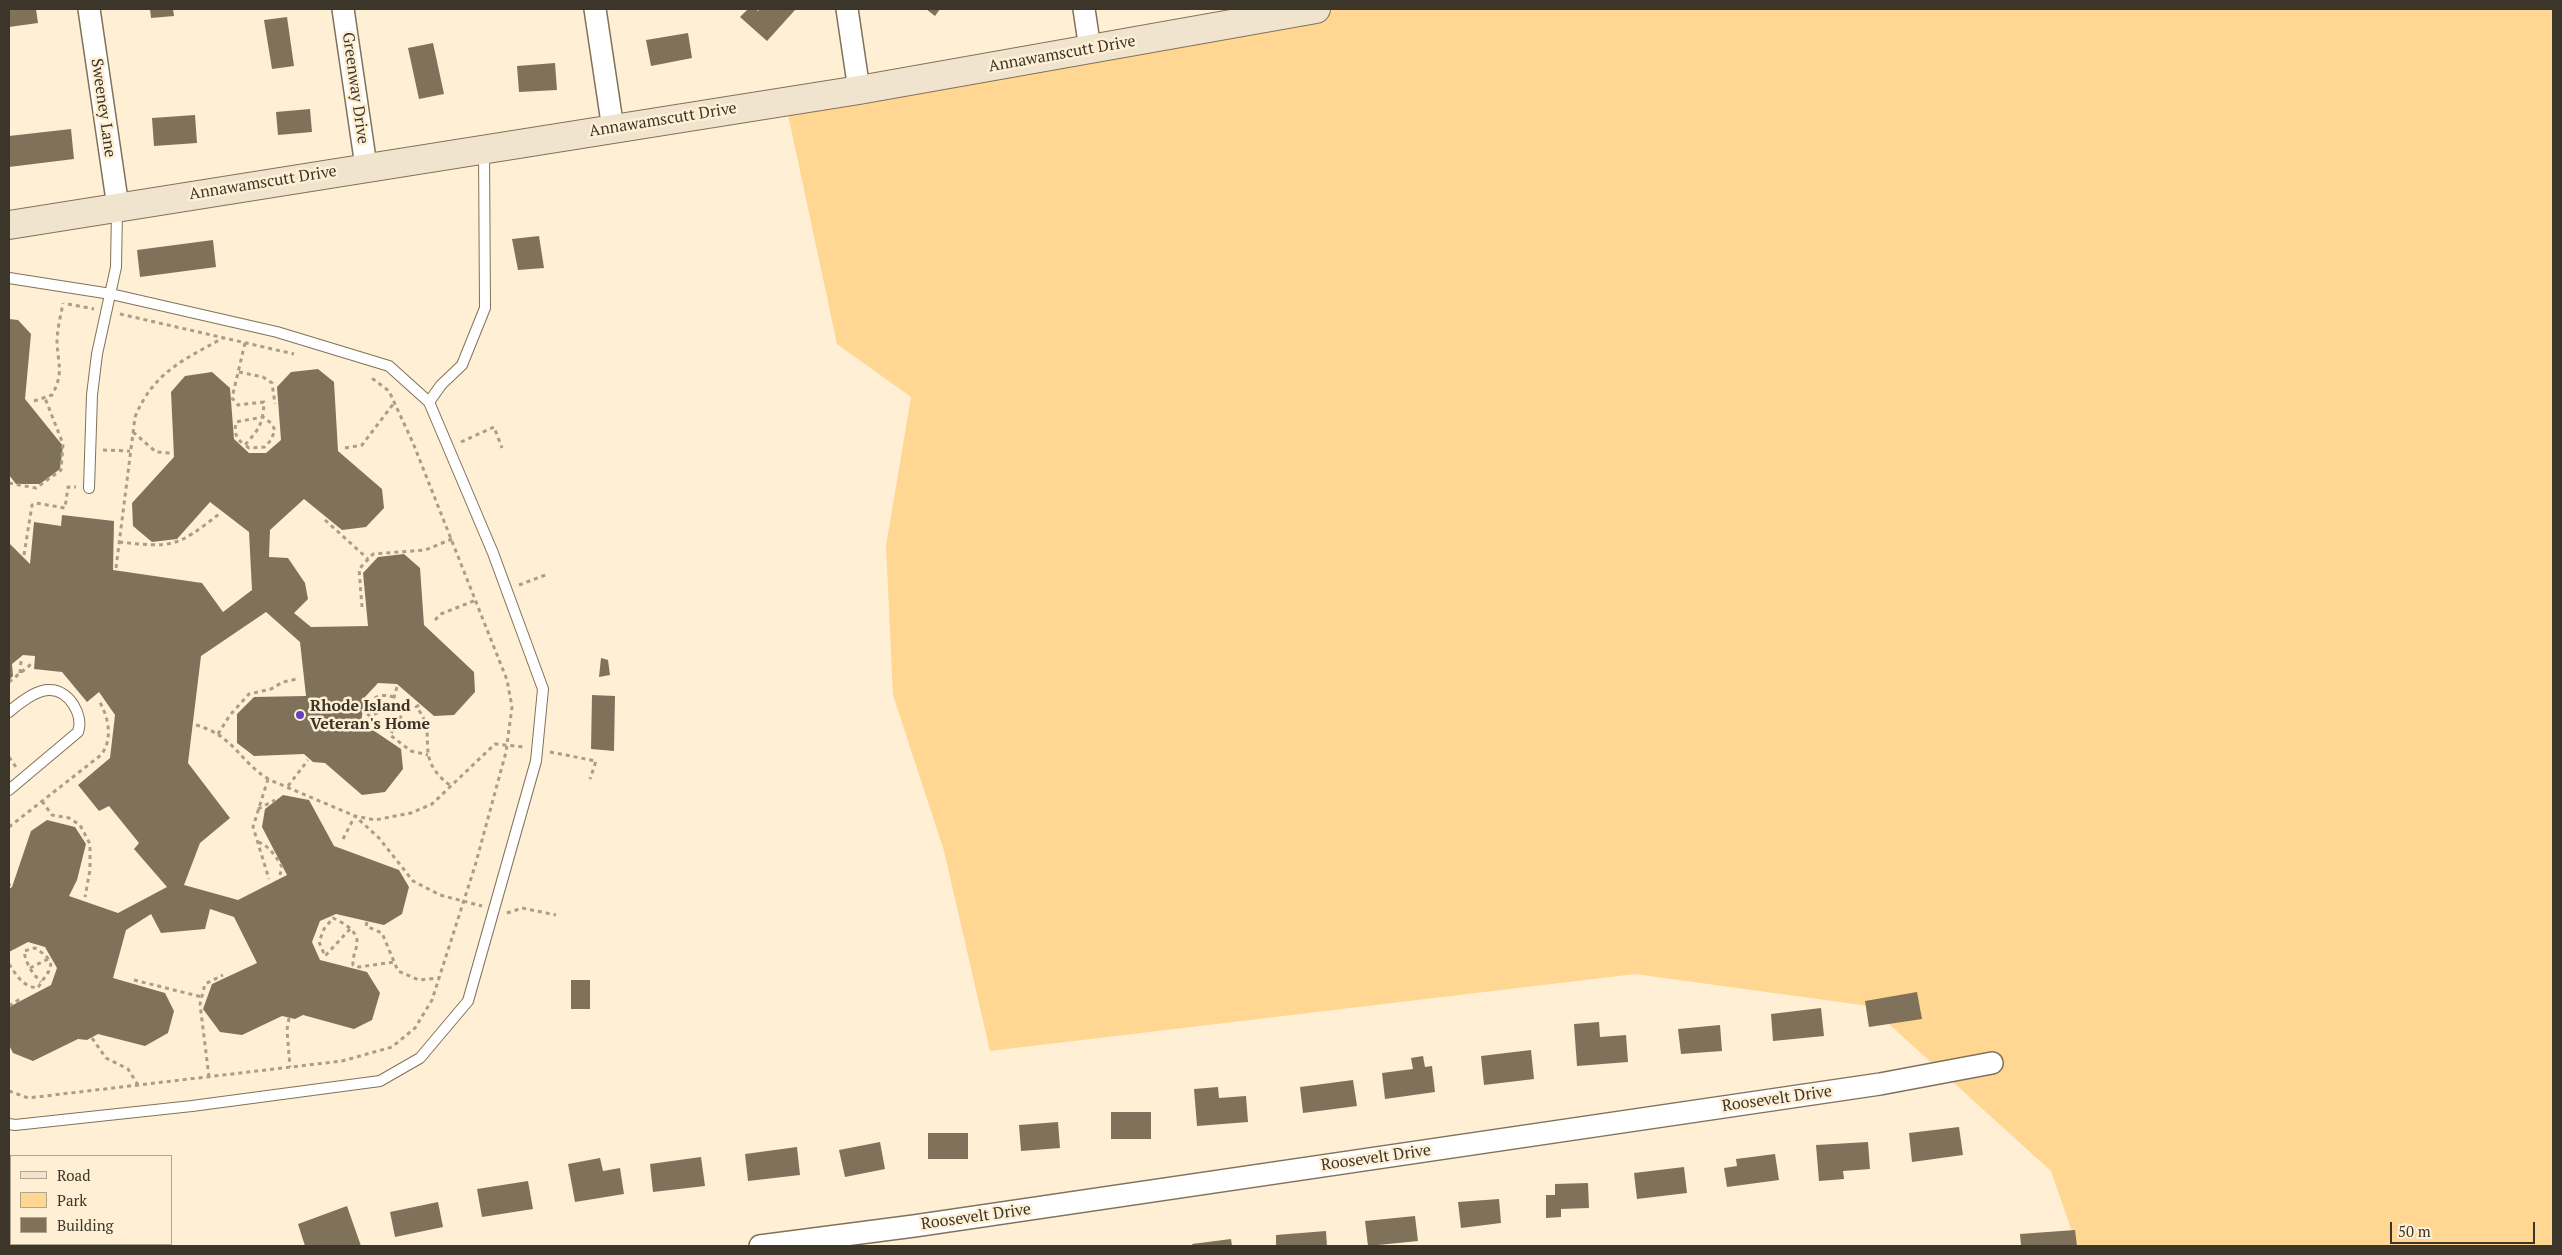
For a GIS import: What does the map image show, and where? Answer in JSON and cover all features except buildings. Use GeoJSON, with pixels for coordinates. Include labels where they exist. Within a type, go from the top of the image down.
{"type":"FeatureCollection","features":[{"type":"Feature","properties":{"kind":"street","name":"Sweeney Lane"},"geometry":{"type":"LineString","coordinates":[[89,9],[118,207]]}},
{"type":"Feature","properties":{"kind":"street","name":"Greenway Drive"},"geometry":{"type":"LineString","coordinates":[[343,9],[366,166]]}},
{"type":"Feature","properties":{"kind":"street"},"geometry":{"type":"LineString","coordinates":[[595,9],[613,129]]}},
{"type":"Feature","properties":{"kind":"street"},"geometry":{"type":"LineString","coordinates":[[847,9],[859,90]]}},
{"type":"Feature","properties":{"kind":"street"},"geometry":{"type":"LineString","coordinates":[[1084,9],[1090,49]]}},
{"type":"Feature","properties":{"kind":"street","name":"Annawamscutt Drive"},"geometry":{"type":"LineString","coordinates":[[9,225],[366,166],[859,90],[1316,9]]}},
{"type":"Feature","properties":{"kind":"street","name":"Roosevelt Drive"},"geometry":{"type":"LineString","coordinates":[[771,1245],[934,1223],[1860,1087],[1992,1063]]}},
{"type":"Feature","properties":{"kind":"lane"},"geometry":{"type":"LineString","coordinates":[[430,402],[441,385],[462,365],[485,308],[484,149]]}},
{"type":"Feature","properties":{"kind":"lane"},"geometry":{"type":"LineString","coordinates":[[90,488],[92,395],[97,354],[111,294],[117,254],[118,207]]}},
{"type":"Feature","properties":{"kind":"lane"},"geometry":{"type":"LineString","coordinates":[[9,278],[111,294],[276,332],[388,366],[430,402],[507,590],[543,689],[536,761],[468,1001],[420,1058],[380,1080],[192,1106],[15,1125],[9,1124]]}},
{"type":"Feature","properties":{"kind":"lane"},"geometry":{"type":"LineString","coordinates":[[9,712],[36,694],[48,689],[58,692],[69,699],[77,711],[81,724],[78,732],[9,790]]}},
{"type":"Feature","properties":{"kind":"path"},"geometry":{"type":"LineString","coordinates":[[54,301],[107,311],[297,355]]}},
{"type":"Feature","properties":{"kind":"path"},"geometry":{"type":"LineString","coordinates":[[34,401],[52,395],[59,382],[61,372],[57,340],[62,303]]}},
{"type":"Feature","properties":{"kind":"path"},"geometry":{"type":"LineString","coordinates":[[116,568],[134,417],[143,396],[166,372],[223,338]]}},
{"type":"Feature","properties":{"kind":"path"},"geometry":{"type":"LineString","coordinates":[[245,343],[232,398],[238,405],[264,402],[261,427],[245,445]]}},
{"type":"Feature","properties":{"kind":"path"},"geometry":{"type":"LineString","coordinates":[[238,372],[262,377],[272,383],[275,404]]}},
{"type":"Feature","properties":{"kind":"path"},"geometry":{"type":"LineString","coordinates":[[9,1091],[28,1098],[342,1061],[392,1047],[415,1028],[432,1000],[464,901],[507,744],[512,707],[507,680],[476,600],[388,390],[367,375]]}},
{"type":"Feature","properties":{"kind":"path"},"geometry":{"type":"LineString","coordinates":[[9,484],[36,488],[61,470],[63,444],[45,398]]}},
{"type":"Feature","properties":{"kind":"path"},"geometry":{"type":"LineString","coordinates":[[345,448],[362,445],[394,404]]}},
{"type":"Feature","properties":{"kind":"path"},"geometry":{"type":"LineString","coordinates":[[263,417],[271,422],[275,430],[271,440],[265,447],[249,448],[238,441],[234,432],[236,422],[263,417]]}},
{"type":"Feature","properties":{"kind":"path"},"geometry":{"type":"LineString","coordinates":[[449,447],[494,427],[502,448]]}},
{"type":"Feature","properties":{"kind":"path"},"geometry":{"type":"LineString","coordinates":[[132,431],[156,452],[171,453]]}},
{"type":"Feature","properties":{"kind":"path"},"geometry":{"type":"LineString","coordinates":[[90,449],[130,451]]}},
{"type":"Feature","properties":{"kind":"path"},"geometry":{"type":"LineString","coordinates":[[24,555],[32,505],[36,503],[65,508],[67,490]]}},
{"type":"Feature","properties":{"kind":"path"},"geometry":{"type":"LineString","coordinates":[[119,542],[170,545],[187,539],[219,514]]}},
{"type":"Feature","properties":{"kind":"path"},"geometry":{"type":"LineString","coordinates":[[325,520],[368,559]]}},
{"type":"Feature","properties":{"kind":"path"},"geometry":{"type":"LineString","coordinates":[[362,608],[359,569],[373,554],[425,550],[452,539]]}},
{"type":"Feature","properties":{"kind":"path"},"geometry":{"type":"LineString","coordinates":[[507,590],[548,574]]}},
{"type":"Feature","properties":{"kind":"path"},"geometry":{"type":"LineString","coordinates":[[435,620],[441,614],[476,600]]}},
{"type":"Feature","properties":{"kind":"path"},"geometry":{"type":"LineString","coordinates":[[9,682],[33,660]]}},
{"type":"Feature","properties":{"kind":"path"},"geometry":{"type":"LineString","coordinates":[[20,673],[21,661]]}},
{"type":"Feature","properties":{"kind":"path"},"geometry":{"type":"LineString","coordinates":[[218,734],[230,715],[249,694],[297,679]]}},
{"type":"Feature","properties":{"kind":"path"},"geometry":{"type":"LineString","coordinates":[[397,687],[394,697],[403,713],[390,735],[411,751],[428,755]]}},
{"type":"Feature","properties":{"kind":"path"},"geometry":{"type":"LineString","coordinates":[[394,697],[382,694],[375,696],[367,704],[366,713],[370,716],[398,705]]}},
{"type":"Feature","properties":{"kind":"path"},"geometry":{"type":"LineString","coordinates":[[9,827],[101,755],[106,748],[108,732],[105,710],[99,701]]}},
{"type":"Feature","properties":{"kind":"path"},"geometry":{"type":"LineString","coordinates":[[419,706],[416,707],[424,716],[428,726],[428,755],[432,768],[451,786]]}},
{"type":"Feature","properties":{"kind":"path"},"geometry":{"type":"LineString","coordinates":[[196,726],[224,736],[268,779],[355,816],[375,820],[411,813],[432,804],[495,744],[537,749],[596,761],[590,779]]}},
{"type":"Feature","properties":{"kind":"path"},"geometry":{"type":"LineString","coordinates":[[288,786],[308,760]]}},
{"type":"Feature","properties":{"kind":"path"},"geometry":{"type":"LineString","coordinates":[[268,779],[257,809],[253,827],[268,879]]}},
{"type":"Feature","properties":{"kind":"path"},"geometry":{"type":"LineString","coordinates":[[257,809],[275,800]]}},
{"type":"Feature","properties":{"kind":"path"},"geometry":{"type":"LineString","coordinates":[[42,801],[52,815],[69,818],[80,825],[90,844],[90,870],[85,896]]}},
{"type":"Feature","properties":{"kind":"path"},"geometry":{"type":"LineString","coordinates":[[355,816],[379,838],[413,881],[440,895],[508,913],[522,908],[556,915]]}},
{"type":"Feature","properties":{"kind":"path"},"geometry":{"type":"LineString","coordinates":[[343,839],[355,816]]}},
{"type":"Feature","properties":{"kind":"path"},"geometry":{"type":"LineString","coordinates":[[258,842],[267,845],[282,867],[280,874]]}},
{"type":"Feature","properties":{"kind":"path"},"geometry":{"type":"LineString","coordinates":[[350,929],[324,956],[319,942],[324,929],[333,918],[350,929],[356,935],[358,941],[352,957],[353,965],[360,967],[394,962]]}},
{"type":"Feature","properties":{"kind":"path"},"geometry":{"type":"LineString","coordinates":[[367,922],[366,926],[382,933],[398,971],[419,980],[439,978]]}},
{"type":"Feature","properties":{"kind":"path"},"geometry":{"type":"LineString","coordinates":[[9,964],[20,981],[31,987],[38,988],[41,982],[50,974],[46,955],[35,948],[24,951],[30,968],[41,982]]}},
{"type":"Feature","properties":{"kind":"path"},"geometry":{"type":"LineString","coordinates":[[30,968],[48,959]]}},
{"type":"Feature","properties":{"kind":"path"},"geometry":{"type":"LineString","coordinates":[[209,1077],[202,1028],[202,997],[205,984],[223,975]]}},
{"type":"Feature","properties":{"kind":"path"},"geometry":{"type":"LineString","coordinates":[[134,980],[202,997]]}},
{"type":"Feature","properties":{"kind":"path"},"geometry":{"type":"LineString","coordinates":[[9,1006],[20,999]]}},
{"type":"Feature","properties":{"kind":"path"},"geometry":{"type":"LineString","coordinates":[[289,1018],[287,1030],[290,1067]]}},
{"type":"Feature","properties":{"kind":"path"},"geometry":{"type":"LineString","coordinates":[[92,1038],[106,1058],[128,1069],[138,1085]]}},
{"type":"Feature","properties":{"kind":"green space"},"geometry":{"type":"Polygon","coordinates":[[[1332,9],[2553,9],[2553,1246],[2077,1246],[2051,1171],[1869,1006],[1635,974],[990,1051],[944,851],[893,695],[886,546],[911,397],[837,344],[787,110],[1332,9]]]}},
{"type":"Feature","properties":{"kind":"place","name":"Rhode Island Veteran's Home"},"geometry":{"type":"Point","coordinates":[300,715]}}]}
